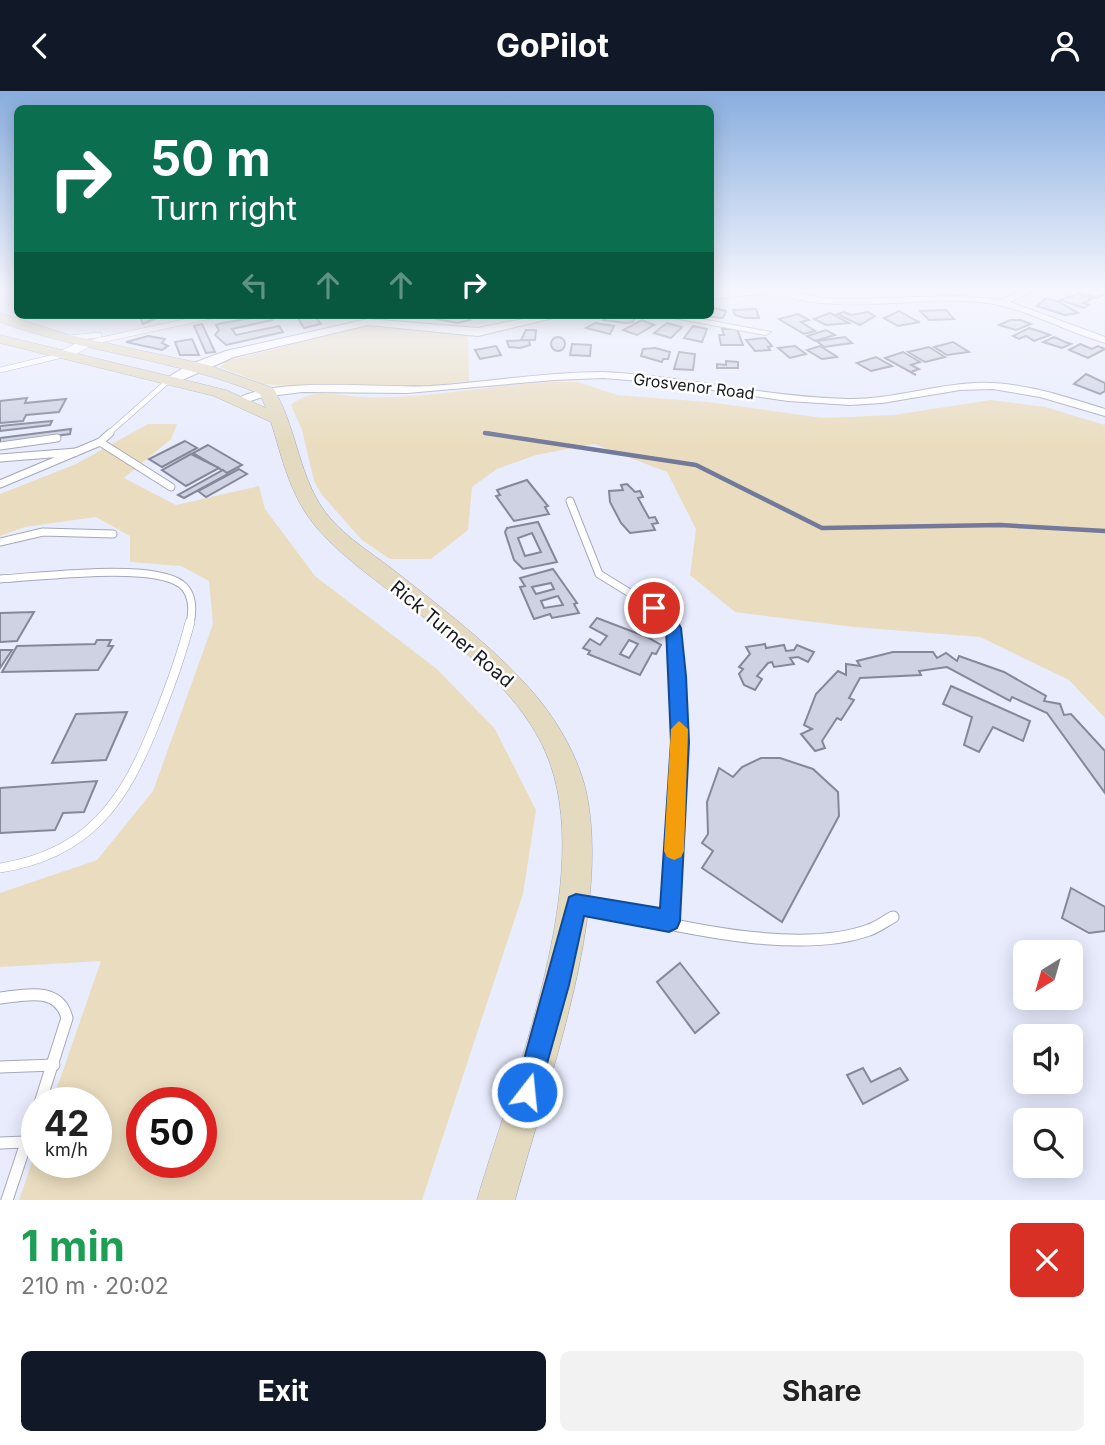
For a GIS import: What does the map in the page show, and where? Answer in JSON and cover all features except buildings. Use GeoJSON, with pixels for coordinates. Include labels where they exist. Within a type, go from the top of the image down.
{"type":"FeatureCollection","features":[{"type":"Feature","properties":{"kind":"main road"},"geometry":{"type":"LineString","coordinates":[[11,342],[240,401],[275,418]]}},
{"type":"Feature","properties":{"kind":"main road"},"geometry":{"type":"LineString","coordinates":[[78,342],[192,367],[245,381],[267,391]]}},
{"type":"Feature","properties":{"kind":"main road","name":"Rick Turner Road"},"geometry":{"type":"LineString","coordinates":[[267,391],[296,482],[306,501],[324,524],[483,657],[537,713],[565,771],[575,809],[578,848],[576,905],[558,985],[496,1200]]}},
{"type":"Feature","properties":{"kind":"street"},"geometry":{"type":"LineString","coordinates":[[168,381],[192,367],[230,354],[283,342]]}},
{"type":"Feature","properties":{"kind":"street","name":"Grosvenor Road"},"geometry":{"type":"LineString","coordinates":[[240,401],[267,391],[296,387],[428,389],[538,378],[605,375],[773,396],[850,402],[976,386],[1007,387],[1037,392],[1105,413]]}},
{"type":"Feature","properties":{"kind":"lane"},"geometry":{"type":"LineString","coordinates":[[0,370],[75,352],[97,342]]}},
{"type":"Feature","properties":{"kind":"lane"},"geometry":{"type":"LineString","coordinates":[[0,484],[100,442],[168,381]]}},
{"type":"Feature","properties":{"kind":"lane"},"geometry":{"type":"LineString","coordinates":[[0,446],[57,438]]}},
{"type":"Feature","properties":{"kind":"lane"},"geometry":{"type":"LineString","coordinates":[[100,442],[171,487]]}},
{"type":"Feature","properties":{"kind":"lane"},"geometry":{"type":"LineString","coordinates":[[0,458],[83,451]]}},
{"type":"Feature","properties":{"kind":"lane"},"geometry":{"type":"LineString","coordinates":[[569,501],[600,574],[608,582],[667,617],[674,628],[680,742],[669,921]]}},
{"type":"Feature","properties":{"kind":"lane"},"geometry":{"type":"LineString","coordinates":[[0,542],[43,532],[113,534]]}},
{"type":"Feature","properties":{"kind":"lane"},"geometry":{"type":"LineString","coordinates":[[0,579],[104,574],[156,576],[176,581],[183,586],[189,593],[192,608],[181,653],[150,733],[124,792],[113,807],[77,841],[36,860],[0,868]]}},
{"type":"Feature","properties":{"kind":"lane"},"geometry":{"type":"LineString","coordinates":[[576,905],[786,938],[867,931],[894,917]]}},
{"type":"Feature","properties":{"kind":"lane"},"geometry":{"type":"LineString","coordinates":[[0,998],[48,995],[60,998],[66,1006],[67,1018],[46,1087]]}},
{"type":"Feature","properties":{"kind":"lane"},"geometry":{"type":"LineString","coordinates":[[0,1067],[54,1065]]}},
{"type":"Feature","properties":{"kind":"lane"},"geometry":{"type":"LineString","coordinates":[[0,1143],[21,1142]]}},
{"type":"Feature","properties":{"kind":"lane"},"geometry":{"type":"LineString","coordinates":[[8,1200],[21,1153]]}},
{"type":"Feature","properties":{"kind":"shaded area"},"geometry":{"type":"Polygon","coordinates":[[[302,342],[468,342],[469,381],[409,388],[264,384],[220,367],[226,361],[302,342]]]}},
{"type":"Feature","properties":{"kind":"shaded area"},"geometry":{"type":"Polygon","coordinates":[[[578,382],[617,395],[708,402],[823,418],[894,415],[991,400],[1045,407],[1105,425],[1105,718],[1069,680],[980,637],[854,627],[735,612],[690,575],[696,529],[667,472],[594,444],[536,455],[497,469],[472,487],[468,530],[431,559],[390,559],[362,540],[322,495],[314,481],[302,430],[291,405],[299,399],[316,394],[417,396],[524,384],[578,382]]]}},
{"type":"Feature","properties":{"kind":"shaded area"},"geometry":{"type":"Polygon","coordinates":[[[148,424],[177,424],[171,439],[124,478],[176,505],[259,486],[265,509],[315,576],[437,669],[495,729],[536,810],[523,894],[422,1200],[19,1200],[27,1178],[112,1178],[112,1087],[57,1087],[101,961],[0,967],[0,893],[97,860],[153,791],[213,624],[209,581],[181,566],[130,562],[130,536],[96,517],[25,527],[0,536],[0,494],[76,464],[148,424]]]}},
{"type":"Feature","properties":{"kind":"waterway"},"geometry":{"type":"LineString","coordinates":[[494,434],[485,433],[696,465],[822,528],[1000,525],[1105,531]]}},
{"type":"Feature","properties":{"kind":"slow traffic"},"geometry":{"type":"LineString","coordinates":[[674,851],[679,729]]}},
{"type":"Feature","properties":{"kind":"route"},"geometry":{"type":"LineString","coordinates":[[527,1092],[558,985],[576,905],[669,921],[680,742],[678,676],[674,628],[667,617],[654,608]]}}]}
